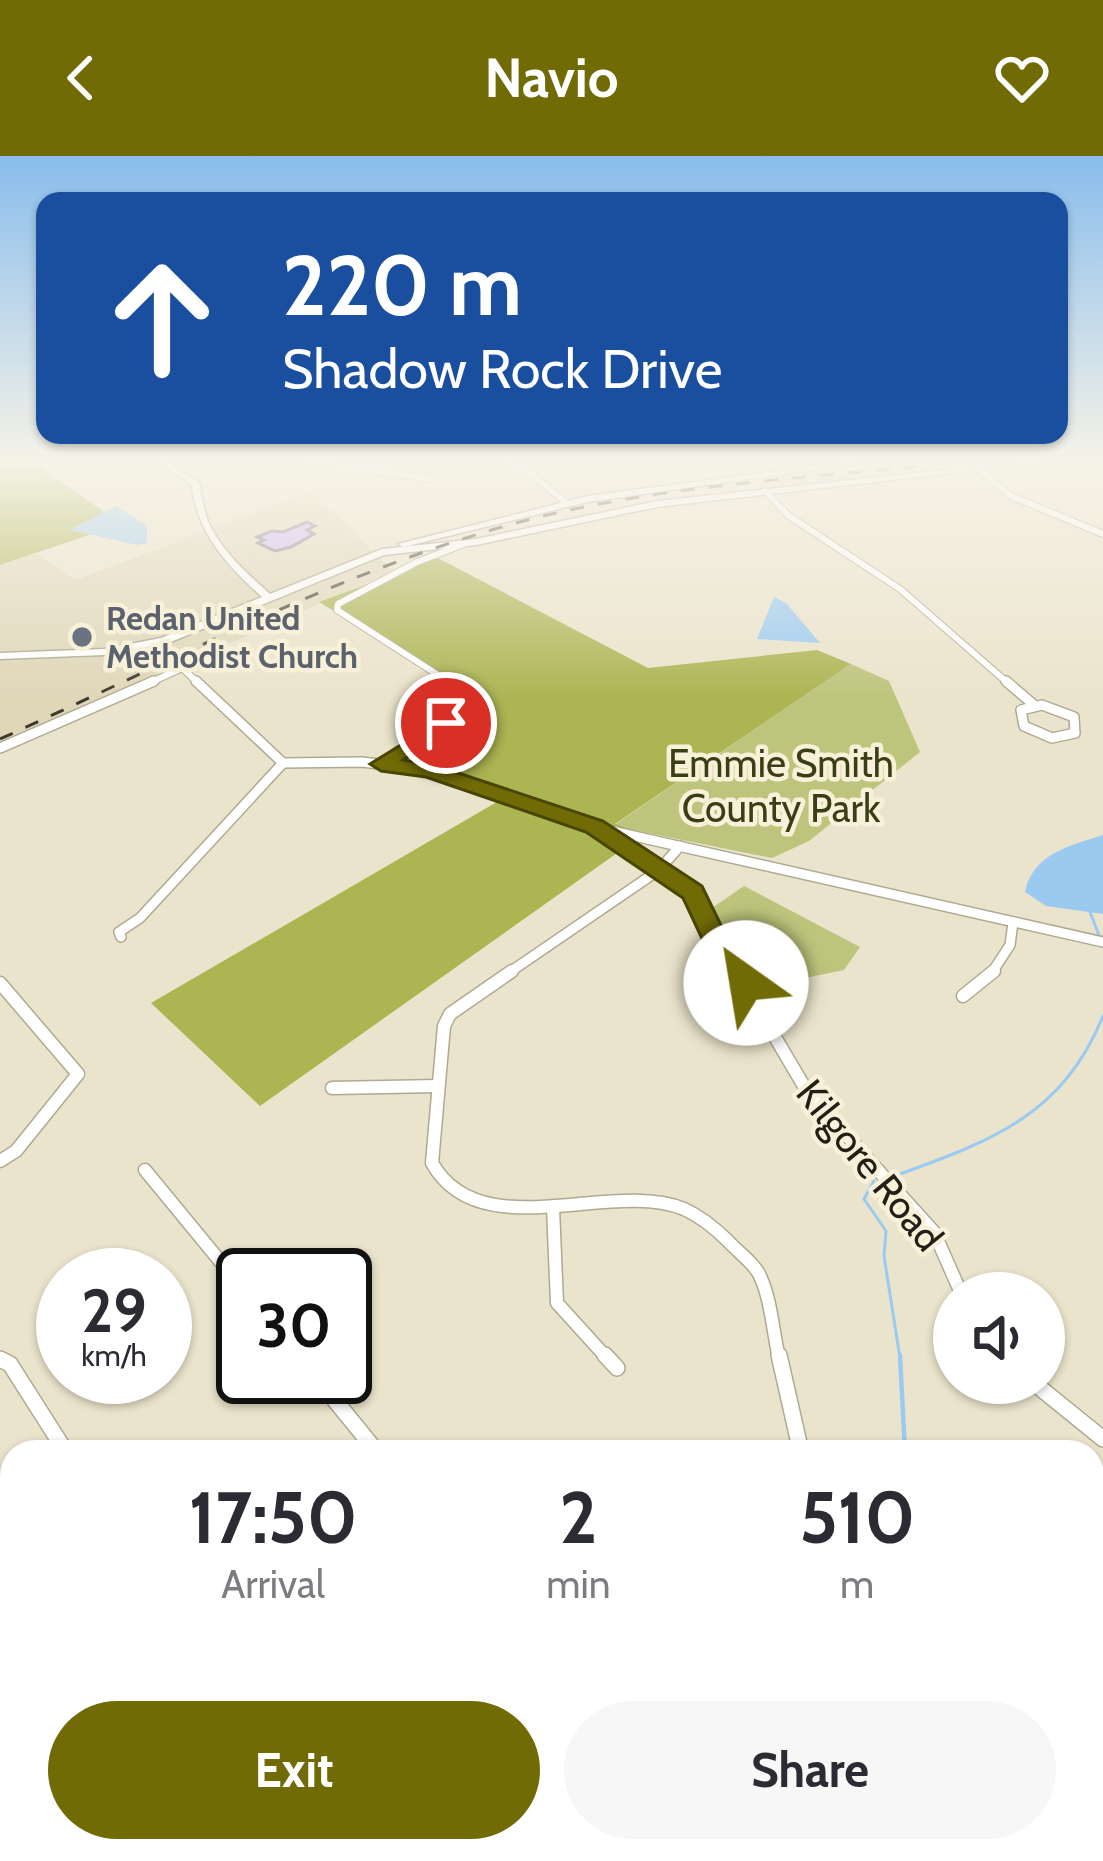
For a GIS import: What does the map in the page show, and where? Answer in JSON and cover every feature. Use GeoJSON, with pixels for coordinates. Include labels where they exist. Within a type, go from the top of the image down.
{"type":"FeatureCollection","features":[{"type":"Feature","properties":{"kind":"main road"},"geometry":{"type":"LineString","coordinates":[[214,541],[269,598]]}},
{"type":"Feature","properties":{"kind":"main road"},"geometry":{"type":"LineString","coordinates":[[0,656],[104,652],[156,643],[415,541]]}},
{"type":"Feature","properties":{"kind":"main road"},"geometry":{"type":"LineString","coordinates":[[382,552],[480,541]]}},
{"type":"Feature","properties":{"kind":"street"},"geometry":{"type":"LineString","coordinates":[[826,541],[900,590],[1034,705],[1068,712],[1078,728],[1061,738],[1032,732],[1019,715],[1034,705]]}},
{"type":"Feature","properties":{"kind":"street"},"geometry":{"type":"LineString","coordinates":[[381,764],[475,708],[479,700],[352,621],[337,610],[338,604],[417,562],[464,544]]}},
{"type":"Feature","properties":{"kind":"street"},"geometry":{"type":"LineString","coordinates":[[156,643],[283,763],[381,764],[429,770],[594,827],[1102,942]]}},
{"type":"Feature","properties":{"kind":"street"},"geometry":{"type":"LineString","coordinates":[[0,748],[180,669]]}},
{"type":"Feature","properties":{"kind":"street"},"geometry":{"type":"LineString","coordinates":[[121,937],[119,932],[140,918],[283,763]]}},
{"type":"Feature","properties":{"kind":"street","name":"Kilgore Road"},"geometry":{"type":"LineString","coordinates":[[594,827],[700,900],[723,955],[746,983],[788,1064],[808,1093],[934,1232],[952,1272]]}},
{"type":"Feature","properties":{"kind":"street"},"geometry":{"type":"LineString","coordinates":[[680,846],[659,870],[459,1004],[444,1026],[432,1163],[438,1175],[468,1201],[553,1208],[651,1203],[682,1208],[726,1237],[760,1274],[798,1440]]}},
{"type":"Feature","properties":{"kind":"street"},"geometry":{"type":"LineString","coordinates":[[963,996],[996,970],[1014,936],[1013,922]]}},
{"type":"Feature","properties":{"kind":"street"},"geometry":{"type":"LineString","coordinates":[[0,983],[78,1074],[16,1151],[0,1161]]}},
{"type":"Feature","properties":{"kind":"street"},"geometry":{"type":"LineString","coordinates":[[332,1088],[437,1086]]}},
{"type":"Feature","properties":{"kind":"street"},"geometry":{"type":"LineString","coordinates":[[145,1170],[216,1256]]}},
{"type":"Feature","properties":{"kind":"street"},"geometry":{"type":"LineString","coordinates":[[553,1208],[557,1303],[617,1368]]}},
{"type":"Feature","properties":{"kind":"street"},"geometry":{"type":"LineString","coordinates":[[0,1359],[10,1364],[58,1440]]}},
{"type":"Feature","properties":{"kind":"street"},"geometry":{"type":"LineString","coordinates":[[338,1404],[367,1440]]}},
{"type":"Feature","properties":{"kind":"street"},"geometry":{"type":"LineString","coordinates":[[1060,1404],[1103,1439]]}},
{"type":"Feature","properties":{"kind":"shaded area"},"geometry":{"type":"Polygon","coordinates":[[[180,541],[362,541],[393,571],[0,745],[0,565],[37,553],[76,580],[180,541]]]}},
{"type":"Feature","properties":{"kind":"green space"},"geometry":{"type":"Polygon","coordinates":[[[0,541],[73,541],[0,565],[0,541]]]}},
{"type":"Feature","properties":{"kind":"green space"},"geometry":{"type":"Polygon","coordinates":[[[438,558],[648,668],[817,650],[851,664],[615,824],[644,834],[260,1106],[151,1003],[502,799],[376,762],[483,701],[319,602],[438,558]]]}},
{"type":"Feature","properties":{"kind":"green space","name":"Emmie Smith County Park"},"geometry":{"type":"Polygon","coordinates":[[[851,664],[889,681],[920,752],[809,841],[772,858],[613,826],[851,664]]]}},
{"type":"Feature","properties":{"kind":"green space"},"geometry":{"type":"Polygon","coordinates":[[[744,886],[860,947],[844,970],[756,988],[728,953],[712,908],[744,886]]]}},
{"type":"Feature","properties":{"kind":"water"},"geometry":{"type":"Polygon","coordinates":[[[774,597],[786,603],[820,643],[757,639],[774,597]]]}},
{"type":"Feature","properties":{"kind":"water"},"geometry":{"type":"Polygon","coordinates":[[[1103,835],[1103,914],[1046,906],[1025,892],[1044,860],[1103,835]]]}},
{"type":"Feature","properties":{"kind":"building"},"geometry":{"type":"Polygon","coordinates":[[[263,541],[302,541],[275,551],[258,543],[263,541]]]}},
{"type":"Feature","properties":{"kind":"waterway"},"geometry":{"type":"LineString","coordinates":[[1090,912],[1100,938]]}},
{"type":"Feature","properties":{"kind":"waterway"},"geometry":{"type":"LineString","coordinates":[[900,1174],[966,1149],[1022,1119],[1068,1077],[1103,1016]]}},
{"type":"Feature","properties":{"kind":"waterway"},"geometry":{"type":"LineString","coordinates":[[874,1181],[864,1199],[886,1231],[884,1256],[900,1358]]}},
{"type":"Feature","properties":{"kind":"waterway"},"geometry":{"type":"LineString","coordinates":[[900,1355],[904,1440]]}},
{"type":"Feature","properties":{"kind":"railway"},"geometry":{"type":"LineString","coordinates":[[0,739],[300,601],[458,541]]}},
{"type":"Feature","properties":{"kind":"place","name":"Redan United Methodist Church"},"geometry":{"type":"Point","coordinates":[82,637]}},
{"type":"Feature","properties":{"kind":"route"},"geometry":{"type":"LineString","coordinates":[[446,723],[381,764],[429,770],[481,792],[594,827],[693,892],[723,955],[746,983]]}}]}
